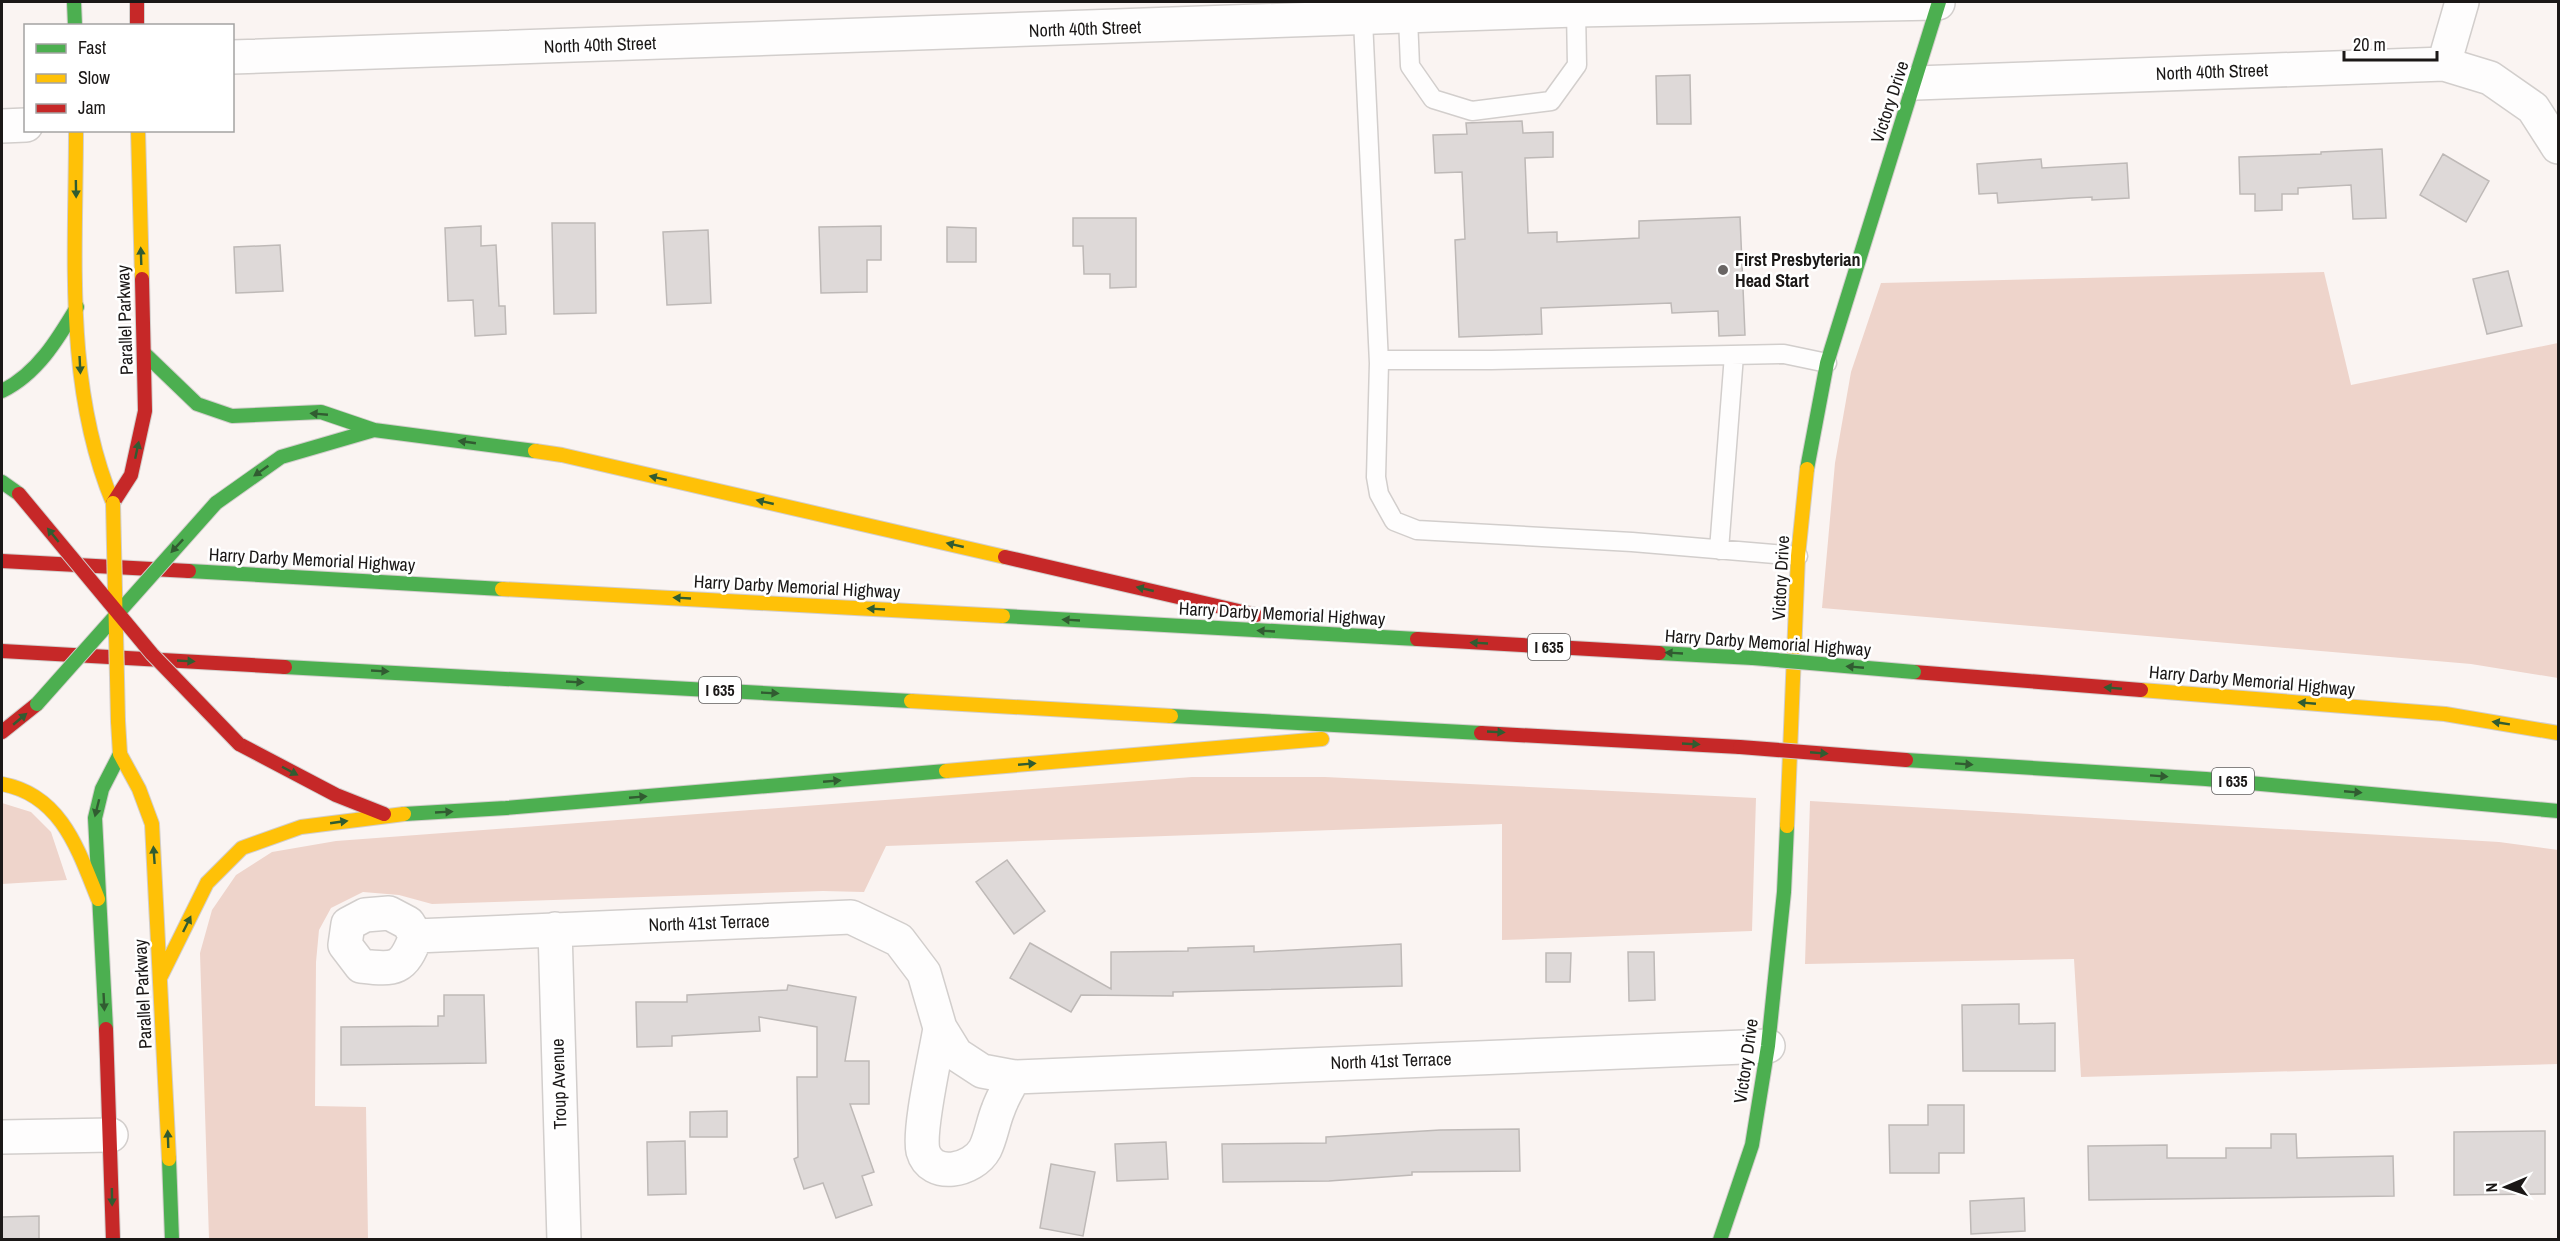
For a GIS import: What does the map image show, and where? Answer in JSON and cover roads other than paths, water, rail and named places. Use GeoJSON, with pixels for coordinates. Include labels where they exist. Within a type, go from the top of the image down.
{"type":"FeatureCollection","features":[{"type":"Feature","properties":{"kind":"main road"},"geometry":{"type":"LineString","coordinates":[[74,2],[75,24]]}},
{"type":"Feature","properties":{"kind":"main road"},"geometry":{"type":"LineString","coordinates":[[137,2],[137,24]]}},
{"type":"Feature","properties":{"kind":"main road","name":"Victory Drive"},"geometry":{"type":"LineString","coordinates":[[1720,1239],[1752,1145],[1768,1046],[1784,892],[1798,556],[1809,453],[1827,363],[1916,83],[1938,2]]}},
{"type":"Feature","properties":{"kind":"main road","name":"Parallel Parkway"},"geometry":{"type":"LineString","coordinates":[[76,132],[77,307],[82,387],[93,452],[113,503],[120,754],[139,789],[152,824],[172,1239]]}},
{"type":"Feature","properties":{"kind":"main road","name":"Parallel Parkway"},"geometry":{"type":"LineString","coordinates":[[113,503],[132,475],[145,411],[138,132]]}},
{"type":"Feature","properties":{"kind":"main road"},"geometry":{"type":"LineString","coordinates":[[2,392],[12,388],[56,342],[77,307]]}},
{"type":"Feature","properties":{"kind":"main road"},"geometry":{"type":"LineString","coordinates":[[145,354],[198,404],[232,416],[321,412],[374,430],[562,455],[1345,635]]}},
{"type":"Feature","properties":{"kind":"main road"},"geometry":{"type":"LineString","coordinates":[[2,732],[37,704],[216,503],[281,458],[374,430]]}},
{"type":"Feature","properties":{"kind":"main road"},"geometry":{"type":"LineString","coordinates":[[2,482],[19,494],[116,613],[204,712],[239,744],[336,795],[385,815]]}},
{"type":"Feature","properties":{"kind":"main road","name":"Harry Darby Memorial Highway"},"geometry":{"type":"LineString","coordinates":[[2,561],[1753,658],[2445,714],[2559,732]]}},
{"type":"Feature","properties":{"kind":"main road","name":"I 635"},"geometry":{"type":"LineString","coordinates":[[2,651],[1740,747],[2206,779],[2559,811]]}},
{"type":"Feature","properties":{"kind":"main road"},"geometry":{"type":"LineString","coordinates":[[161,976],[207,883],[242,848],[301,827],[385,815],[506,808],[1437,729]]}},
{"type":"Feature","properties":{"kind":"main road"},"geometry":{"type":"LineString","coordinates":[[113,1239],[111,1135],[94,818],[102,789],[120,754]]}},
{"type":"Feature","properties":{"kind":"main road"},"geometry":{"type":"LineString","coordinates":[[2,784],[37,795],[73,837],[98,899]]}},
{"type":"Feature","properties":{"kind":"street","name":"North 40th Street"},"geometry":{"type":"LineString","coordinates":[[234,57],[1363,20],[1576,10],[1938,2]]}},
{"type":"Feature","properties":{"kind":"street"},"geometry":{"type":"LineString","coordinates":[[2444,64],[2462,2]]}},
{"type":"Feature","properties":{"kind":"street","name":"North 40th Street"},"geometry":{"type":"LineString","coordinates":[[1916,83],[2444,64],[2490,78],[2533,108],[2559,147]]}},
{"type":"Feature","properties":{"kind":"street"},"geometry":{"type":"LineString","coordinates":[[2,126],[24,125]]}},
{"type":"Feature","properties":{"kind":"street","name":"North 41st Terrace"},"geometry":{"type":"LineString","coordinates":[[416,936],[851,917],[899,940],[924,974],[940,1028],[956,1054],[982,1071],[1014,1077],[1768,1046]]}},
{"type":"Feature","properties":{"kind":"street","name":"Troup Avenue"},"geometry":{"type":"LineString","coordinates":[[555,929],[564,1239]]}},
{"type":"Feature","properties":{"kind":"street","name":"North 41st Terrace"},"geometry":{"type":"LineString","coordinates":[[940,1028],[922,1131],[922,1149],[927,1160],[937,1168],[955,1170],[975,1161],[984,1150],[998,1108],[1014,1077]]}},
{"type":"Feature","properties":{"kind":"street"},"geometry":{"type":"LineString","coordinates":[[2,1137],[111,1135]]}},
{"type":"Feature","properties":{"kind":"lane"},"geometry":{"type":"LineString","coordinates":[[1408,18],[1410,66],[1432,99],[1472,111],[1551,101],[1577,65],[1576,10]]}},
{"type":"Feature","properties":{"kind":"lane"},"geometry":{"type":"LineString","coordinates":[[1363,20],[1379,360],[1376,477],[1379,494],[1394,521],[1417,530],[1632,542],[1798,556]]}},
{"type":"Feature","properties":{"kind":"lane"},"geometry":{"type":"LineString","coordinates":[[1379,360],[1784,354],[1827,363]]}},
{"type":"Feature","properties":{"kind":"lane"},"geometry":{"type":"LineString","coordinates":[[1719,550],[1734,355]]}},
{"type":"Feature","properties":{"kind":"place","name":"First Presbyterian Head Start"},"geometry":{"type":"Point","coordinates":[1723,270]}}]}
